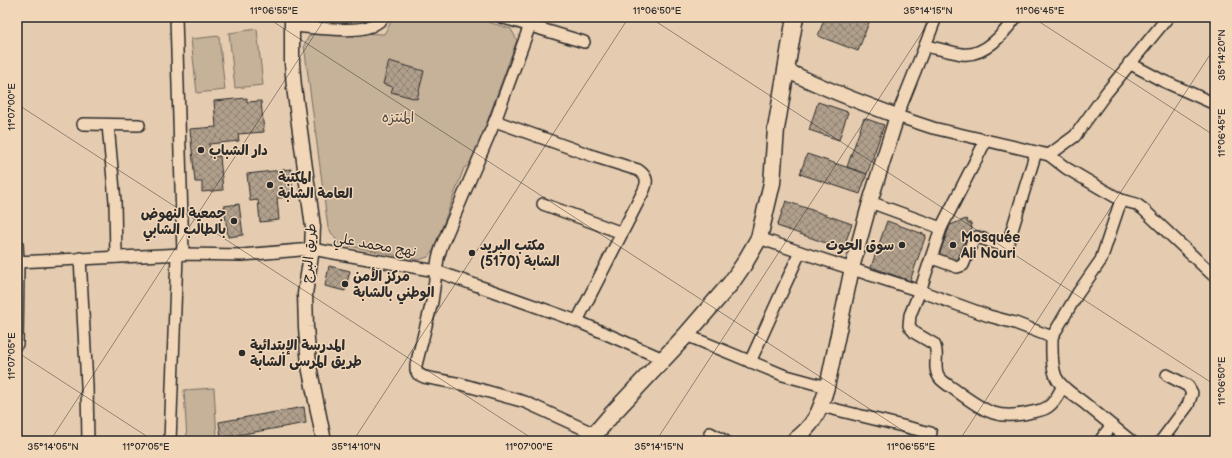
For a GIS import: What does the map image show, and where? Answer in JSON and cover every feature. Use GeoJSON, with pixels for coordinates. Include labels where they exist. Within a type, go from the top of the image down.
{"type":"FeatureCollection","features":[{"type":"Feature","properties":{"kind":"main road"},"geometry":{"type":"LineString","coordinates":[[592,437],[686,335],[731,282],[760,238],[772,183],[776,129],[794,17]]}},
{"type":"Feature","properties":{"kind":"street"},"geometry":{"type":"LineString","coordinates":[[170,441],[180,255],[176,17]]}},
{"type":"Feature","properties":{"kind":"street"},"geometry":{"type":"LineString","coordinates":[[292,21],[353,29],[367,28],[376,24],[384,17]]}},
{"type":"Feature","properties":{"kind":"street"},"geometry":{"type":"LineString","coordinates":[[501,17],[584,42]]}},
{"type":"Feature","properties":{"kind":"street"},"geometry":{"type":"LineString","coordinates":[[793,441],[810,426],[821,406],[827,387],[852,268],[870,202],[897,116],[936,17]]}},
{"type":"Feature","properties":{"kind":"street"},"geometry":{"type":"LineString","coordinates":[[925,46],[962,54],[973,54],[990,45],[1001,35],[1016,17]]}},
{"type":"Feature","properties":{"kind":"street"},"geometry":{"type":"LineString","coordinates":[[1049,155],[1074,136],[1129,63],[1168,17]]}},
{"type":"Feature","properties":{"kind":"street","name":"طريق البرج"},"geometry":{"type":"LineString","coordinates":[[292,21],[292,63],[294,87],[313,227],[312,249],[305,294],[309,366],[324,441]]}},
{"type":"Feature","properties":{"kind":"street"},"geometry":{"type":"LineString","coordinates":[[530,25],[495,121],[449,225],[438,258],[432,302],[416,370],[418,374],[424,377],[461,384],[525,402],[592,437]]}},
{"type":"Feature","properties":{"kind":"street"},"geometry":{"type":"LineString","coordinates":[[1129,63],[1161,80],[1215,104]]}},
{"type":"Feature","properties":{"kind":"street"},"geometry":{"type":"LineString","coordinates":[[786,70],[860,103],[933,128],[1049,155],[1072,171],[1121,200],[1136,204],[1143,208],[1215,277]]}},
{"type":"Feature","properties":{"kind":"street"},"geometry":{"type":"LineString","coordinates":[[495,121],[593,156],[638,170],[644,175],[646,186],[578,321]]}},
{"type":"Feature","properties":{"kind":"street"},"geometry":{"type":"LineString","coordinates":[[83,124],[139,125]]}},
{"type":"Feature","properties":{"kind":"street"},"geometry":{"type":"LineString","coordinates":[[108,125],[115,201],[116,257]]}},
{"type":"Feature","properties":{"kind":"street"},"geometry":{"type":"LineString","coordinates":[[986,140],[941,228],[932,258],[910,315],[909,326],[915,333],[934,344],[937,353],[936,368],[940,378],[981,408],[993,413],[1008,415],[1028,413],[1046,408],[1054,402],[1063,386]]}},
{"type":"Feature","properties":{"kind":"street"},"geometry":{"type":"LineString","coordinates":[[932,258],[960,267],[974,238],[977,237],[1005,246],[1008,243],[1036,152]]}},
{"type":"Feature","properties":{"kind":"street"},"geometry":{"type":"LineString","coordinates":[[1121,200],[1101,260],[1078,293],[1052,337],[1053,370],[1056,378],[1063,386],[1111,426],[1132,441]]}},
{"type":"Feature","properties":{"kind":"street"},"geometry":{"type":"LineString","coordinates":[[870,202],[941,228]]}},
{"type":"Feature","properties":{"kind":"street"},"geometry":{"type":"LineString","coordinates":[[543,204],[622,233]]}},
{"type":"Feature","properties":{"kind":"street"},"geometry":{"type":"LineString","coordinates":[[760,238],[920,291],[989,316],[1021,325],[1052,337]]}},
{"type":"Feature","properties":{"kind":"street"},"geometry":{"type":"LineString","coordinates":[[17,244],[17,344]]}},
{"type":"Feature","properties":{"kind":"street","name":"نهج محمد علي"},"geometry":{"type":"LineString","coordinates":[[18,262],[80,258],[242,255],[312,249],[436,272],[578,321],[663,359]]}},
{"type":"Feature","properties":{"kind":"street"},"geometry":{"type":"LineString","coordinates":[[750,362],[800,252]]}},
{"type":"Feature","properties":{"kind":"street"},"geometry":{"type":"LineString","coordinates":[[80,258],[87,385],[88,441]]}},
{"type":"Feature","properties":{"kind":"street"},"geometry":{"type":"LineString","coordinates":[[686,335],[783,375],[827,387]]}},
{"type":"Feature","properties":{"kind":"street"},"geometry":{"type":"LineString","coordinates":[[1161,441],[1188,405],[1192,393],[1188,386],[1167,375]]}},
{"type":"Feature","properties":{"kind":"street"},"geometry":{"type":"LineString","coordinates":[[821,406],[931,433]]}},
{"type":"Feature","properties":{"kind":"street"},"geometry":{"type":"LineString","coordinates":[[1100,441],[1111,426]]}},
{"type":"Feature","properties":{"kind":"street"},"geometry":{"type":"LineString","coordinates":[[710,433],[725,441]]}},
{"type":"Feature","properties":{"kind":"green space","name":"المنتزه"},"geometry":{"type":"Polygon","coordinates":[[[394,17],[472,17],[511,29],[517,40],[472,163],[464,168],[434,249],[428,257],[419,260],[339,244],[328,228],[304,45],[309,36],[316,32],[384,34],[394,17]]]}},
{"type":"Feature","properties":{"kind":"green space"},"geometry":{"type":"Polygon","coordinates":[[[257,29],[263,85],[235,88],[229,33],[257,29]]]}},
{"type":"Feature","properties":{"kind":"green space"},"geometry":{"type":"Polygon","coordinates":[[[219,36],[225,90],[197,93],[191,39],[219,36]]]}},
{"type":"Feature","properties":{"kind":"green space"},"geometry":{"type":"Polygon","coordinates":[[[214,388],[217,438],[187,440],[184,390],[214,388]]]}},
{"type":"Feature","properties":{"kind":"building"},"geometry":{"type":"Polygon","coordinates":[[[825,17],[871,17],[858,51],[818,36],[825,17]]]}},
{"type":"Feature","properties":{"kind":"building"},"geometry":{"type":"Polygon","coordinates":[[[389,61],[424,71],[417,99],[391,92],[393,87],[383,84],[389,61]]]}},
{"type":"Feature","properties":{"kind":"building","name":"دار الشباب"},"geometry":{"type":"Polygon","coordinates":[[[247,98],[247,102],[261,101],[264,132],[238,134],[239,141],[209,144],[211,157],[220,156],[223,190],[202,192],[202,182],[195,182],[190,129],[216,127],[214,101],[247,98]]]}},
{"type":"Feature","properties":{"kind":"building"},"geometry":{"type":"Polygon","coordinates":[[[818,102],[848,112],[839,140],[809,130],[818,102]]]}},
{"type":"Feature","properties":{"kind":"building"},"geometry":{"type":"Polygon","coordinates":[[[864,118],[884,125],[867,174],[847,167],[864,118]]]}},
{"type":"Feature","properties":{"kind":"building"},"geometry":{"type":"Polygon","coordinates":[[[807,154],[867,174],[860,194],[800,174],[807,154]]]}},
{"type":"Feature","properties":{"kind":"building","name":"المكتبة العامة الشابة"},"geometry":{"type":"Polygon","coordinates":[[[291,169],[293,197],[277,198],[279,220],[260,222],[258,200],[250,201],[247,174],[291,169]]]}},
{"type":"Feature","properties":{"kind":"building"},"geometry":{"type":"Polygon","coordinates":[[[786,201],[852,224],[843,249],[777,226],[786,201]]]}},
{"type":"Feature","properties":{"kind":"building","name":"جمعية النهوض بالطالب الشابي"},"geometry":{"type":"Polygon","coordinates":[[[239,204],[243,235],[228,237],[224,206],[239,204]]]}},
{"type":"Feature","properties":{"kind":"building","name":"Mosquée Ali Nouri"},"geometry":{"type":"Polygon","coordinates":[[[966,219],[968,223],[971,223],[972,229],[967,236],[957,262],[939,255],[950,225],[966,219]]]}},
{"type":"Feature","properties":{"kind":"building"},"geometry":{"type":"Polygon","coordinates":[[[887,221],[926,235],[910,281],[871,267],[887,221]]]}},
{"type":"Feature","properties":{"kind":"building"},"geometry":{"type":"Polygon","coordinates":[[[329,266],[350,271],[345,291],[325,286],[329,266]]]}},
{"type":"Feature","properties":{"kind":"building"},"geometry":{"type":"Polygon","coordinates":[[[304,407],[306,423],[221,438],[219,422],[304,407]]]}},
{"type":"Feature","properties":{"kind":"place","name":"دار الشباب"},"geometry":{"type":"Point","coordinates":[201,150]}},
{"type":"Feature","properties":{"kind":"place","name":"المكتبة العامة الشابة"},"geometry":{"type":"Point","coordinates":[270,185]}},
{"type":"Feature","properties":{"kind":"place","name":"جمعية النهوض بالطالب الشابي"},"geometry":{"type":"Point","coordinates":[234,221]}},
{"type":"Feature","properties":{"kind":"place","name":"سوق الحوت"},"geometry":{"type":"Point","coordinates":[902,245]}},
{"type":"Feature","properties":{"kind":"place","name":"Mosquée Ali Nouri"},"geometry":{"type":"Point","coordinates":[953,245]}},
{"type":"Feature","properties":{"kind":"place","name":"مكتب البريد الشابة (5170)"},"geometry":{"type":"Point","coordinates":[472,253]}},
{"type":"Feature","properties":{"kind":"place","name":"مركز الأمن الوطني بالشابة"},"geometry":{"type":"Point","coordinates":[345,284]}},
{"type":"Feature","properties":{"kind":"place","name":"المدرسة الإبتدائية طريق المرسى الشابة"},"geometry":{"type":"Point","coordinates":[242,353]}}]}
